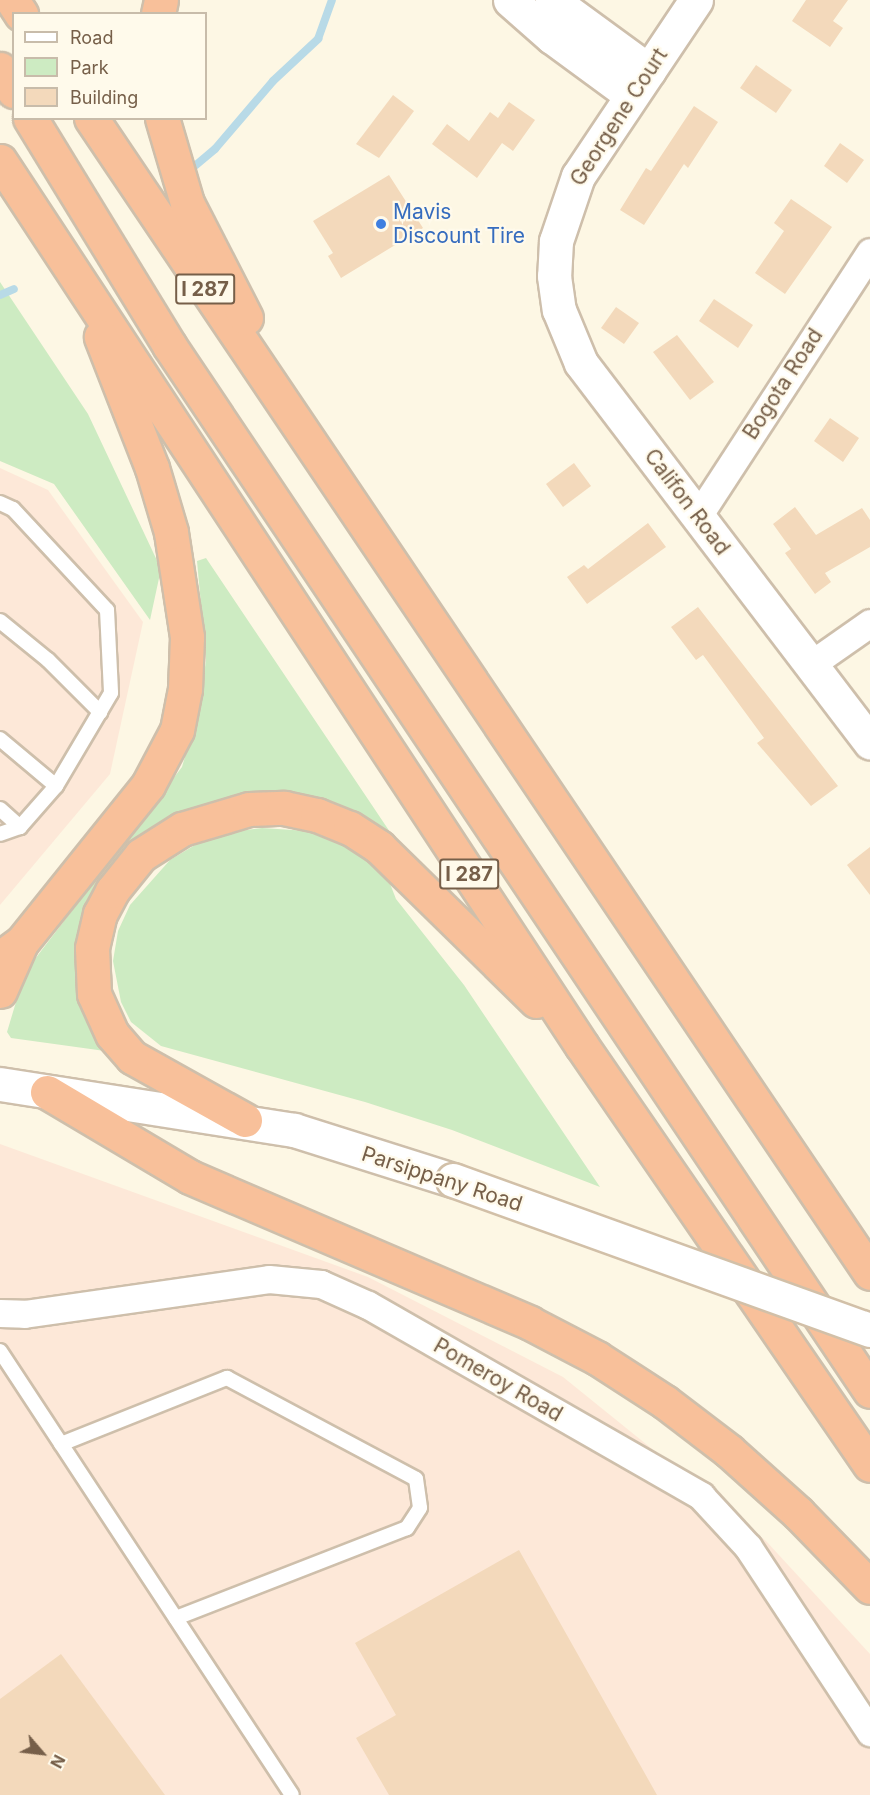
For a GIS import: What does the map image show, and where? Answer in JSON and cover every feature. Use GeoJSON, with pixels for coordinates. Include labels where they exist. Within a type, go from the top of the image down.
{"type":"FeatureCollection","features":[{"type":"Feature","properties":{"kind":"highway"},"geometry":{"type":"LineString","coordinates":[[0,69],[12,88]]}},
{"type":"Feature","properties":{"kind":"highway"},"geometry":{"type":"LineString","coordinates":[[31,120],[169,345],[870,1391]]}},
{"type":"Feature","properties":{"kind":"highway","name":"I 287"},"geometry":{"type":"LineString","coordinates":[[92,120],[318,459],[870,1273]]}},
{"type":"Feature","properties":{"kind":"highway"},"geometry":{"type":"LineString","coordinates":[[163,120],[187,203],[318,459]]}},
{"type":"Feature","properties":{"kind":"highway","name":"I 287"},"geometry":{"type":"LineString","coordinates":[[0,161],[582,1046],[870,1465]]}},
{"type":"Feature","properties":{"kind":"highway"},"geometry":{"type":"LineString","coordinates":[[0,991],[10,951],[148,785],[177,730],[185,689],[187,637],[171,532],[152,468],[78,277]]}},
{"type":"Feature","properties":{"kind":"highway"},"geometry":{"type":"LineString","coordinates":[[245,1120],[132,1057],[101,1016],[91,973],[92,948],[100,914],[127,870],[155,844],[216,816],[249,809],[284,808],[317,815],[350,828],[379,847],[582,1046]]}},
{"type":"Feature","properties":{"kind":"highway"},"geometry":{"type":"LineString","coordinates":[[46,1092],[190,1177],[530,1323],[597,1358],[665,1402],[729,1451],[798,1513],[870,1587]]}},
{"type":"Feature","properties":{"kind":"street"},"geometry":{"type":"LineString","coordinates":[[510,0],[552,37],[640,83]]}},
{"type":"Feature","properties":{"kind":"street"},"geometry":{"type":"LineString","coordinates":[[552,0],[640,83]]}},
{"type":"Feature","properties":{"kind":"street","name":"Georgene Court"},"geometry":{"type":"LineString","coordinates":[[556,241],[578,176],[696,0]]}},
{"type":"Feature","properties":{"kind":"street","name":"Califon Road"},"geometry":{"type":"LineString","coordinates":[[556,241],[554,276],[559,310],[570,343],[581,363],[870,742]]}},
{"type":"Feature","properties":{"kind":"street","name":"Bogota Road"},"geometry":{"type":"LineString","coordinates":[[698,516],[870,252]]}},
{"type":"Feature","properties":{"kind":"street"},"geometry":{"type":"LineString","coordinates":[[810,665],[870,622]]}},
{"type":"Feature","properties":{"kind":"street","name":"Parsippany Road"},"geometry":{"type":"LineString","coordinates":[[0,1084],[245,1120],[294,1130],[453,1180],[870,1330]]}},
{"type":"Feature","properties":{"kind":"street","name":"Pomeroy Road"},"geometry":{"type":"LineString","coordinates":[[0,1313],[24,1314],[269,1279],[321,1284],[369,1305],[701,1496],[748,1547],[870,1732]]}},
{"type":"Feature","properties":{"kind":"lane"},"geometry":{"type":"LineString","coordinates":[[0,503],[13,509],[107,610],[111,693],[56,786],[21,827],[0,834]]}},
{"type":"Feature","properties":{"kind":"lane"},"geometry":{"type":"LineString","coordinates":[[0,621],[48,660],[100,712]]}},
{"type":"Feature","properties":{"kind":"lane"},"geometry":{"type":"LineString","coordinates":[[0,739],[56,786]]}},
{"type":"Feature","properties":{"kind":"lane"},"geometry":{"type":"LineString","coordinates":[[0,809],[21,827]]}},
{"type":"Feature","properties":{"kind":"lane"},"geometry":{"type":"LineString","coordinates":[[0,1351],[292,1795]]}},
{"type":"Feature","properties":{"kind":"lane"},"geometry":{"type":"LineString","coordinates":[[62,1444],[226,1378],[416,1479],[420,1508],[406,1528],[176,1618]]}},
{"type":"Feature","properties":{"kind":"shaded area"},"geometry":{"type":"Polygon","coordinates":[[[0,468],[48,490],[143,622],[110,774],[0,905],[0,468]]]}},
{"type":"Feature","properties":{"kind":"shaded area"},"geometry":{"type":"Polygon","coordinates":[[[0,1144],[368,1277],[563,1377],[766,1541],[870,1654],[870,1795],[0,1795],[0,1144]]]}},
{"type":"Feature","properties":{"kind":"green space"},"geometry":{"type":"Polygon","coordinates":[[[0,282],[88,414],[161,569],[150,620],[54,484],[0,461],[0,282]]]}},
{"type":"Feature","properties":{"kind":"green space"},"geometry":{"type":"Polygon","coordinates":[[[206,558],[390,832],[386,835],[259,797],[109,878],[105,1051],[11,1038],[7,1032],[25,972],[182,767],[201,701],[206,659],[197,561],[206,558]]]}},
{"type":"Feature","properties":{"kind":"green space"},"geometry":{"type":"Polygon","coordinates":[[[262,828],[308,831],[336,840],[376,863],[387,876],[396,899],[464,985],[600,1187],[452,1130],[365,1102],[161,1046],[131,1022],[121,1002],[113,961],[118,931],[130,905],[170,860],[195,845],[231,832],[262,828]]]}},
{"type":"Feature","properties":{"kind":"building"},"geometry":{"type":"Polygon","coordinates":[[[806,0],[848,0],[833,21],[843,28],[830,47],[792,21],[806,0]]]}},
{"type":"Feature","properties":{"kind":"building"},"geometry":{"type":"Polygon","coordinates":[[[756,65],[792,90],[776,113],[740,88],[756,65]]]}},
{"type":"Feature","properties":{"kind":"building"},"geometry":{"type":"Polygon","coordinates":[[[393,95],[414,111],[379,158],[356,144],[393,95]]]}},
{"type":"Feature","properties":{"kind":"building"},"geometry":{"type":"Polygon","coordinates":[[[509,102],[535,120],[513,151],[502,143],[477,178],[432,144],[447,124],[469,141],[490,112],[498,118],[509,102]]]}},
{"type":"Feature","properties":{"kind":"building"},"geometry":{"type":"Polygon","coordinates":[[[694,106],[718,122],[688,168],[684,164],[644,225],[620,210],[646,168],[651,171],[694,106]]]}},
{"type":"Feature","properties":{"kind":"building"},"geometry":{"type":"Polygon","coordinates":[[[840,143],[864,160],[847,183],[824,166],[840,143]]]}},
{"type":"Feature","properties":{"kind":"building"},"geometry":{"type":"Polygon","coordinates":[[[389,175],[423,228],[341,278],[328,256],[333,253],[313,221],[389,175]]]}},
{"type":"Feature","properties":{"kind":"building"},"geometry":{"type":"Polygon","coordinates":[[[791,199],[832,227],[785,294],[755,273],[784,231],[774,223],[791,199]]]}},
{"type":"Feature","properties":{"kind":"building"},"geometry":{"type":"Polygon","coordinates":[[[714,299],[753,325],[738,348],[699,321],[714,299]]]}},
{"type":"Feature","properties":{"kind":"building"},"geometry":{"type":"Polygon","coordinates":[[[616,307],[639,323],[624,344],[601,328],[616,307]]]}},
{"type":"Feature","properties":{"kind":"building"},"geometry":{"type":"Polygon","coordinates":[[[677,335],[714,382],[690,400],[653,352],[677,335]]]}},
{"type":"Feature","properties":{"kind":"building"},"geometry":{"type":"Polygon","coordinates":[[[830,418],[859,438],[843,462],[814,441],[830,418]]]}},
{"type":"Feature","properties":{"kind":"building"},"geometry":{"type":"Polygon","coordinates":[[[574,463],[591,486],[563,507],[546,484],[574,463]]]}},
{"type":"Feature","properties":{"kind":"building"},"geometry":{"type":"Polygon","coordinates":[[[795,507],[816,535],[862,508],[870,520],[870,547],[825,573],[831,582],[815,594],[785,553],[791,549],[773,524],[795,507]]]}},
{"type":"Feature","properties":{"kind":"building"},"geometry":{"type":"Polygon","coordinates":[[[648,523],[666,547],[587,604],[567,577],[584,565],[588,569],[648,523]]]}},
{"type":"Feature","properties":{"kind":"building"},"geometry":{"type":"Polygon","coordinates":[[[698,607],[838,786],[811,806],[757,743],[764,738],[703,655],[696,660],[671,627],[698,607]]]}},
{"type":"Feature","properties":{"kind":"building"},"geometry":{"type":"Polygon","coordinates":[[[870,847],[870,895],[847,865],[870,847]]]}},
{"type":"Feature","properties":{"kind":"building"},"geometry":{"type":"Polygon","coordinates":[[[519,1550],[657,1795],[389,1795],[356,1738],[396,1715],[355,1643],[519,1550]]]}},
{"type":"Feature","properties":{"kind":"building"},"geometry":{"type":"Polygon","coordinates":[[[61,1654],[165,1795],[0,1795],[0,1699],[61,1654]]]}},
{"type":"Feature","properties":{"kind":"waterway"},"geometry":{"type":"LineString","coordinates":[[196,165],[215,149],[273,81],[318,39],[332,0]]}},
{"type":"Feature","properties":{"kind":"waterway"},"geometry":{"type":"LineString","coordinates":[[0,295],[14,289]]}},
{"type":"Feature","properties":{"kind":"place","name":"Mavis Discount Tire"},"geometry":{"type":"Point","coordinates":[381,224]}}]}
